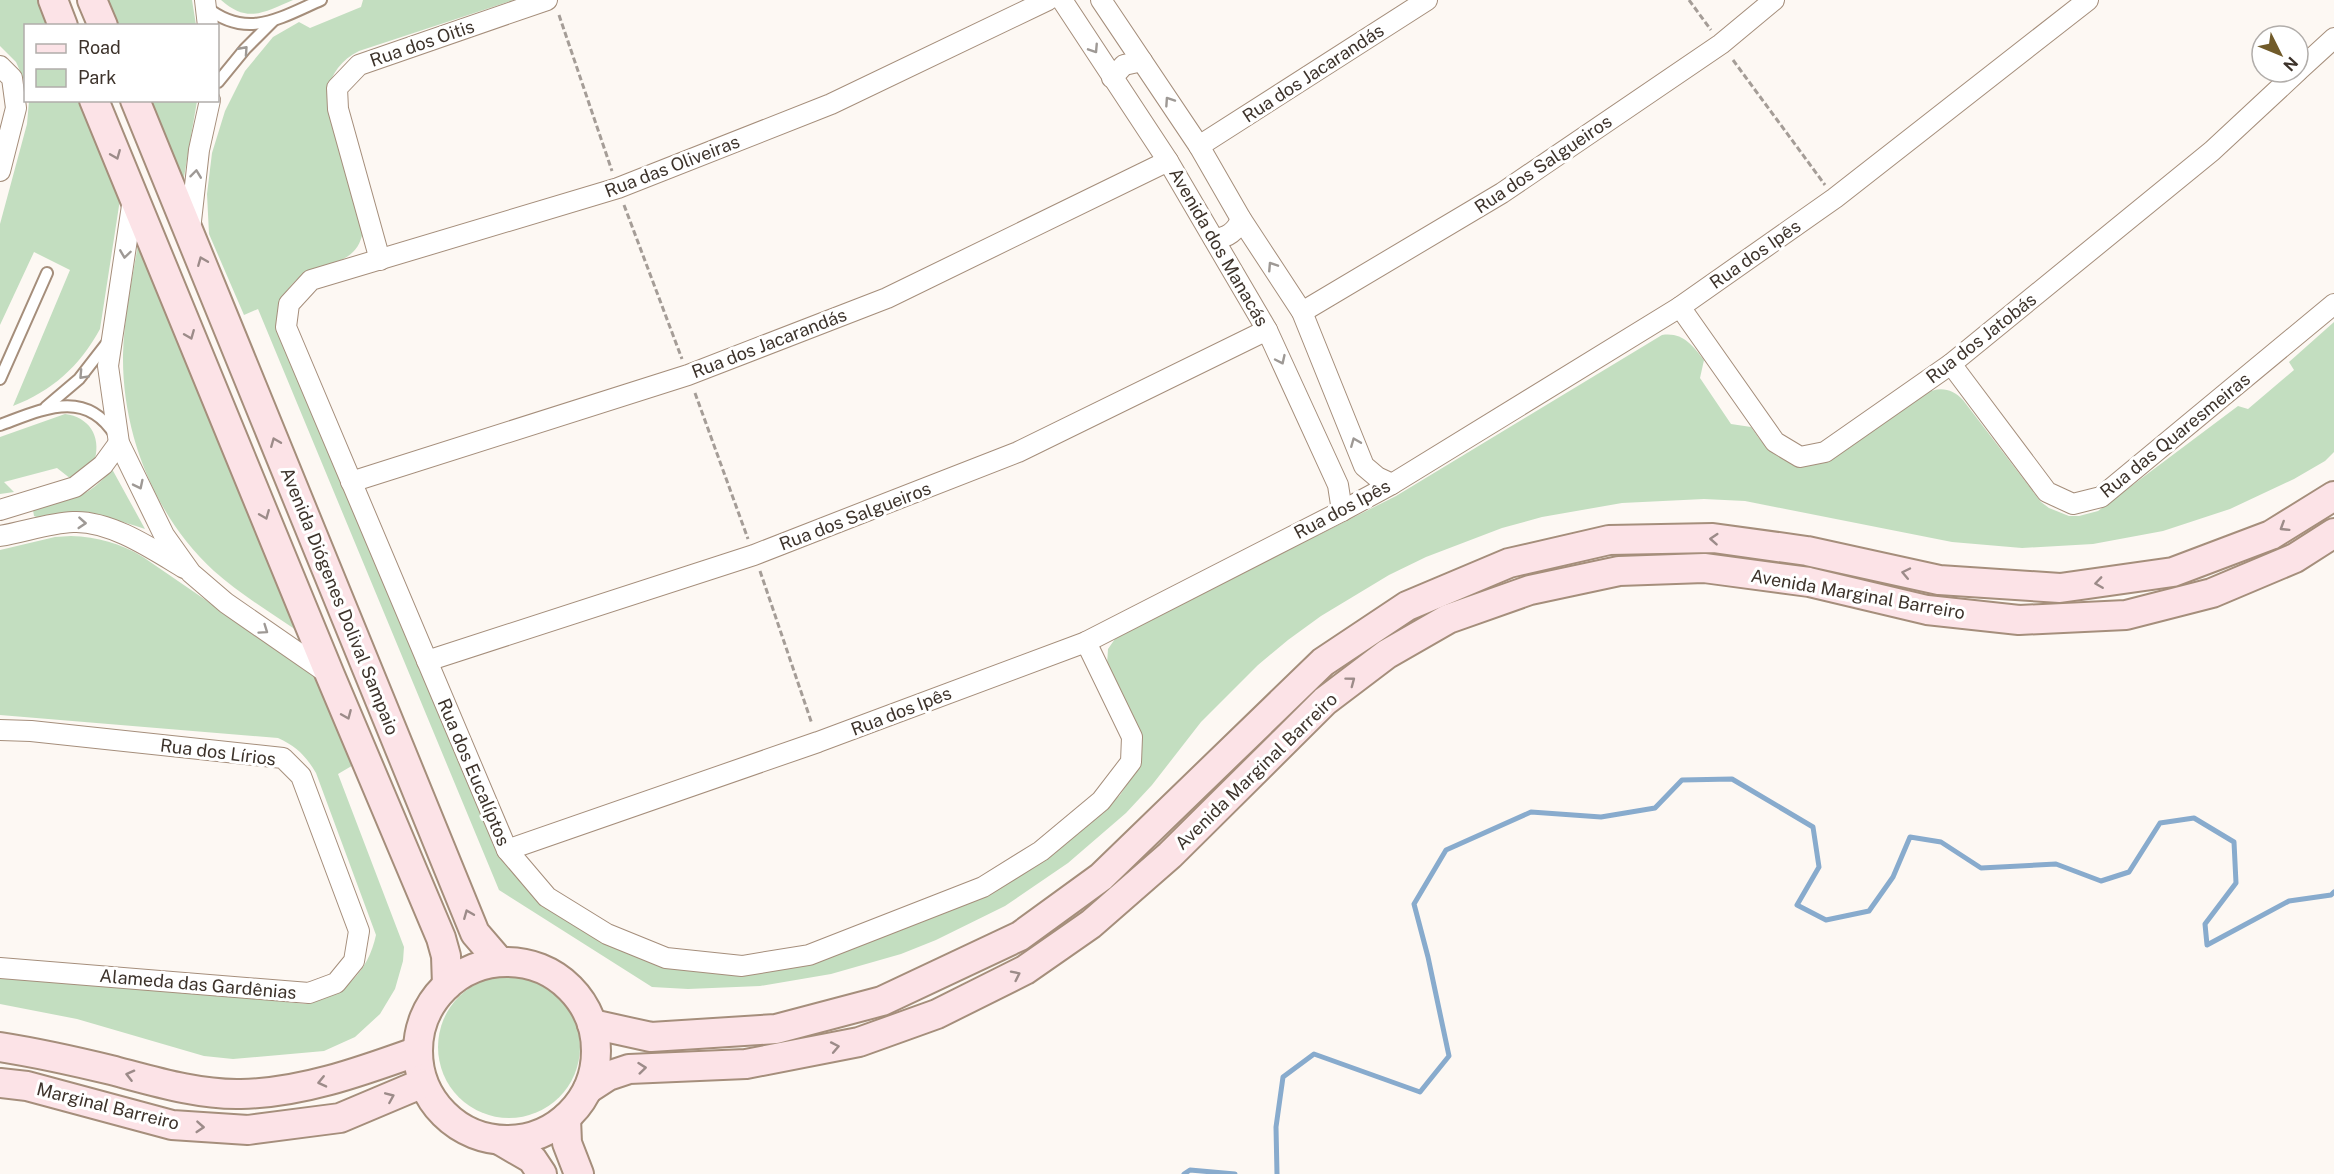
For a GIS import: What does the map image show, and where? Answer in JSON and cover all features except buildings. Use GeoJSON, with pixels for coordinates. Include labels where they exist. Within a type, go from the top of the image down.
{"type":"FeatureCollection","features":[{"type":"Feature","properties":{"kind":"street"},"geometry":{"type":"LineString","coordinates":[[53,0],[62,24]]}},
{"type":"Feature","properties":{"kind":"street"},"geometry":{"type":"LineString","coordinates":[[92,0],[102,24]]}},
{"type":"Feature","properties":{"kind":"street","name":"Rua dos Oitis"},"geometry":{"type":"LineString","coordinates":[[380,260],[338,110],[338,88],[359,65],[548,0]]}},
{"type":"Feature","properties":{"kind":"street","name":"Rua das Oliveiras"},"geometry":{"type":"LineString","coordinates":[[289,304],[311,280],[618,188],[831,104],[1048,0]]}},
{"type":"Feature","properties":{"kind":"street","name":"Avenida dos Manacás"},"geometry":{"type":"LineString","coordinates":[[1062,0],[1168,161],[1267,330],[1338,485],[1342,511]]}},
{"type":"Feature","properties":{"kind":"street","name":"Avenida dos Manacás"},"geometry":{"type":"LineString","coordinates":[[1101,0],[1198,146],[1241,219],[1302,312],[1364,466],[1377,477],[1392,484]]}},
{"type":"Feature","properties":{"kind":"street","name":"Rua dos Jacarandás"},"geometry":{"type":"LineString","coordinates":[[1198,146],[1426,0]]}},
{"type":"Feature","properties":{"kind":"street","name":"Rua dos Salgueiros"},"geometry":{"type":"LineString","coordinates":[[1302,312],[1502,193],[1721,44],[1774,0]]}},
{"type":"Feature","properties":{"kind":"street","name":"Rua dos Ipês"},"geometry":{"type":"LineString","coordinates":[[507,850],[818,742],[1086,642],[1342,511],[1392,484],[1680,307],[1835,198],[2088,0]]}},
{"type":"Feature","properties":{"kind":"street","name":"Rua dos Jatobás"},"geometry":{"type":"LineString","coordinates":[[2310,61],[2334,38]]}},
{"type":"Feature","properties":{"kind":"street"},"geometry":{"type":"LineString","coordinates":[[1112,78],[1124,65],[1142,62]]}},
{"type":"Feature","properties":{"kind":"street"},"geometry":{"type":"LineString","coordinates":[[0,66],[12,78],[16,108],[0,171]]}},
{"type":"Feature","properties":{"kind":"street","name":"Rua dos Jatobás"},"geometry":{"type":"LineString","coordinates":[[1680,307],[1775,442],[1800,457],[1825,452],[1951,364],[2211,151],[2285,84]]}},
{"type":"Feature","properties":{"kind":"street","name":"Avenida Diógenes Dolival Sampaio"},"geometry":{"type":"LineString","coordinates":[[95,102],[330,675],[441,938],[446,956],[447,985]]}},
{"type":"Feature","properties":{"kind":"street","name":"Avenida Diógenes Dolival Sampaio"},"geometry":{"type":"LineString","coordinates":[[136,102],[475,933],[500,962]]}},
{"type":"Feature","properties":{"kind":"street","name":"Avenida Diógenes Dolival Sampaio"},"geometry":{"type":"LineString","coordinates":[[190,232],[199,150],[210,102]]}},
{"type":"Feature","properties":{"kind":"street","name":"Rua dos Jacarandás"},"geometry":{"type":"LineString","coordinates":[[351,482],[688,375],[886,298],[1168,161]]}},
{"type":"Feature","properties":{"kind":"street","name":"Avenida Diógenes Dolival Sampaio"},"geometry":{"type":"LineString","coordinates":[[134,197],[108,366],[119,443],[164,535],[191,573],[226,603],[330,675]]}},
{"type":"Feature","properties":{"kind":"street"},"geometry":{"type":"LineString","coordinates":[[1214,239],[1230,234],[1241,219]]}},
{"type":"Feature","properties":{"kind":"street","name":"Rua dos Eucalíptos"},"geometry":{"type":"LineString","coordinates":[[289,304],[286,327],[507,850],[547,897],[607,934],[666,958],[742,966],[809,955],[983,887],[1041,851],[1101,801],[1131,762],[1132,737],[1086,642]]}},
{"type":"Feature","properties":{"kind":"street","name":"Rua das Quaresmeiras"},"geometry":{"type":"LineString","coordinates":[[1951,364],[2047,492],[2073,504],[2101,497],[2334,304]]}},
{"type":"Feature","properties":{"kind":"street","name":"Rua dos Salgueiros"},"geometry":{"type":"LineString","coordinates":[[427,661],[754,555],[1007,456],[1267,330]]}},
{"type":"Feature","properties":{"kind":"street"},"geometry":{"type":"LineString","coordinates":[[25,531],[9,508],[75,487],[103,465],[119,443]]}},
{"type":"Feature","properties":{"kind":"street","name":"Avenida Marginal Barreiro"},"geometry":{"type":"LineString","coordinates":[[592,1024],[651,1037],[776,1029],[882,1001],[1020,936],[1101,877],[1323,662],[1407,606],[1509,563],[1609,540],[1713,538],[1807,551],[1940,580],[2060,588],[2173,572],[2271,535],[2334,496]]}},
{"type":"Feature","properties":{"kind":"street"},"geometry":{"type":"LineString","coordinates":[[0,536],[73,522],[94,524],[155,551],[191,573]]}},
{"type":"Feature","properties":{"kind":"street","name":"Avenida Marginal Barreiro"},"geometry":{"type":"LineString","coordinates":[[588,1089],[628,1069],[746,1064],[859,1042],[937,1014],[1025,970],[1091,924],[1170,855],[1325,701],[1387,654],[1448,619],[1530,590],[1619,571],[1704,568],[1809,582],[1927,610],[2019,620],[2126,615],[2211,593],[2295,558],[2334,533]]}},
{"type":"Feature","properties":{"kind":"street","name":"Rua dos Lírios"},"geometry":{"type":"LineString","coordinates":[[0,730],[31,731],[283,758],[301,777],[359,931]]}},
{"type":"Feature","properties":{"kind":"street","name":"Alameda das Gardênias"},"geometry":{"type":"LineString","coordinates":[[0,968],[309,993],[336,983],[354,961],[359,931]]}},
{"type":"Feature","properties":{"kind":"street"},"geometry":{"type":"LineString","coordinates":[[501,1141],[524,1139],[546,1131],[566,1118],[579,1105],[588,1089],[596,1062],[595,1035],[592,1024],[587,1011],[572,989],[551,973],[527,964],[500,962],[472,969],[447,985],[428,1012],[421,1027],[418,1051],[423,1083],[435,1106],[453,1123],[476,1135],[501,1141],[532,1159],[542,1174]]}},
{"type":"Feature","properties":{"kind":"street","name":"Marginal Barreiro"},"geometry":{"type":"LineString","coordinates":[[0,1047],[57,1056],[177,1087],[241,1094],[301,1087],[351,1075],[418,1051]]}},
{"type":"Feature","properties":{"kind":"street","name":"Marginal Barreiro"},"geometry":{"type":"LineString","coordinates":[[0,1083],[27,1086],[172,1125],[248,1130],[340,1118],[423,1083]]}},
{"type":"Feature","properties":{"kind":"street"},"geometry":{"type":"LineString","coordinates":[[566,1118],[567,1143],[579,1174]]}},
{"type":"Feature","properties":{"kind":"lane"},"geometry":{"type":"LineString","coordinates":[[206,11],[240,24],[251,25],[273,21],[321,0]]}},
{"type":"Feature","properties":{"kind":"lane"},"geometry":{"type":"LineString","coordinates":[[219,81],[244,49],[273,21]]}},
{"type":"Feature","properties":{"kind":"lane"},"geometry":{"type":"LineString","coordinates":[[0,379],[47,273]]}},
{"type":"Feature","properties":{"kind":"lane"},"geometry":{"type":"LineString","coordinates":[[44,409],[92,365],[113,333]]}},
{"type":"Feature","properties":{"kind":"lane"},"geometry":{"type":"LineString","coordinates":[[0,425],[44,409],[66,405],[87,410],[106,423],[119,443]]}},
{"type":"Feature","properties":{"kind":"path"},"geometry":{"type":"LineString","coordinates":[[1689,0],[1835,198]]}},
{"type":"Feature","properties":{"kind":"green space"},"geometry":{"type":"Polygon","coordinates":[[[0,0],[40,0],[51,24],[24,24],[24,80],[16,62],[0,46],[0,0]]]}},
{"type":"Feature","properties":{"kind":"green space"},"geometry":{"type":"Polygon","coordinates":[[[107,0],[192,0],[196,24],[118,24],[107,0]]]}},
{"type":"Feature","properties":{"kind":"green space"},"geometry":{"type":"Polygon","coordinates":[[[221,0],[293,0],[265,12],[248,14],[240,12],[221,0]]]}},
{"type":"Feature","properties":{"kind":"green space"},"geometry":{"type":"Polygon","coordinates":[[[363,0],[514,0],[359,51],[338,68],[327,92],[363,231],[358,245],[350,255],[302,276],[290,287],[281,302],[510,868],[531,892],[605,939],[743,973],[986,895],[1110,804],[1120,795],[1134,774],[1107,665],[1108,649],[1117,636],[1396,496],[1662,335],[1676,336],[1691,345],[1704,360],[1700,378],[1731,424],[1751,427],[1766,447],[1785,460],[1802,464],[1924,394],[1940,389],[1950,391],[1963,400],[2041,502],[2069,516],[2079,516],[2098,511],[2238,406],[2248,409],[2294,370],[2289,362],[2334,322],[2334,452],[2325,461],[2294,479],[2230,509],[2163,531],[2093,544],[2022,548],[1952,542],[1745,501],[1704,499],[1622,503],[1542,517],[1502,528],[1426,557],[1389,575],[1321,616],[1288,640],[1258,665],[1201,722],[1152,785],[1126,813],[1068,863],[1005,906],[936,940],[901,954],[831,974],[760,986],[688,989],[652,987],[499,890],[258,309],[244,315],[209,234],[207,194],[212,153],[225,111],[245,71],[273,37],[299,22],[310,28],[361,7],[363,0]]]}},
{"type":"Feature","properties":{"kind":"green space"},"geometry":{"type":"Polygon","coordinates":[[[29,102],[83,102],[121,193],[100,329],[83,355],[64,376],[40,393],[13,406],[70,270],[34,252],[0,325],[0,224],[27,124],[29,102]]]}},
{"type":"Feature","properties":{"kind":"green space"},"geometry":{"type":"Polygon","coordinates":[[[149,102],[197,102],[183,183],[149,102]]]}},
{"type":"Feature","properties":{"kind":"green space"},"geometry":{"type":"Polygon","coordinates":[[[139,238],[306,637],[247,597],[214,571],[175,526],[146,472],[128,414],[123,355],[127,310],[139,238]]]}},
{"type":"Feature","properties":{"kind":"green space"},"geometry":{"type":"Polygon","coordinates":[[[65,414],[81,419],[91,429],[96,443],[95,459],[71,479],[57,468],[4,482],[14,492],[0,494],[0,437],[65,414]]]}},
{"type":"Feature","properties":{"kind":"green space"},"geometry":{"type":"Polygon","coordinates":[[[112,469],[145,529],[90,514],[71,513],[42,518],[34,516],[33,510],[36,506],[87,492],[112,469]]]}},
{"type":"Feature","properties":{"kind":"green space"},"geometry":{"type":"Polygon","coordinates":[[[71,536],[109,542],[143,557],[309,671],[319,681],[355,764],[338,774],[404,947],[403,961],[395,989],[380,1014],[355,1037],[324,1051],[233,1059],[204,1056],[77,1019],[0,1004],[0,975],[306,1004],[332,995],[352,980],[367,960],[376,935],[316,773],[308,761],[290,744],[278,738],[0,715],[0,550],[55,537],[71,536]]]}},
{"type":"Feature","properties":{"kind":"green space"},"geometry":{"type":"Polygon","coordinates":[[[509,976],[536,981],[559,997],[575,1020],[580,1047],[575,1074],[559,1097],[536,1113],[509,1118],[482,1113],[459,1097],[443,1074],[438,1047],[443,1020],[459,997],[482,981],[509,976]]]}},
{"type":"Feature","properties":{"kind":"waterway"},"geometry":{"type":"LineString","coordinates":[[1277,1174],[1276,1127],[1283,1077],[1314,1054],[1420,1092],[1449,1056],[1414,904],[1446,850],[1531,812],[1601,817],[1655,808],[1682,780],[1732,779],[1813,827],[1819,867],[1797,905],[1826,920],[1869,911],[1893,877],[1910,837],[1941,842],[1981,868],[2056,864],[2101,881],[2129,872],[2160,823],[2194,818],[2234,842],[2236,883],[2205,924],[2207,945],[2289,901],[2331,895],[2334,892]]}},
{"type":"Feature","properties":{"kind":"waterway"},"geometry":{"type":"LineString","coordinates":[[1184,1174],[1190,1170],[1235,1174]]}}]}
